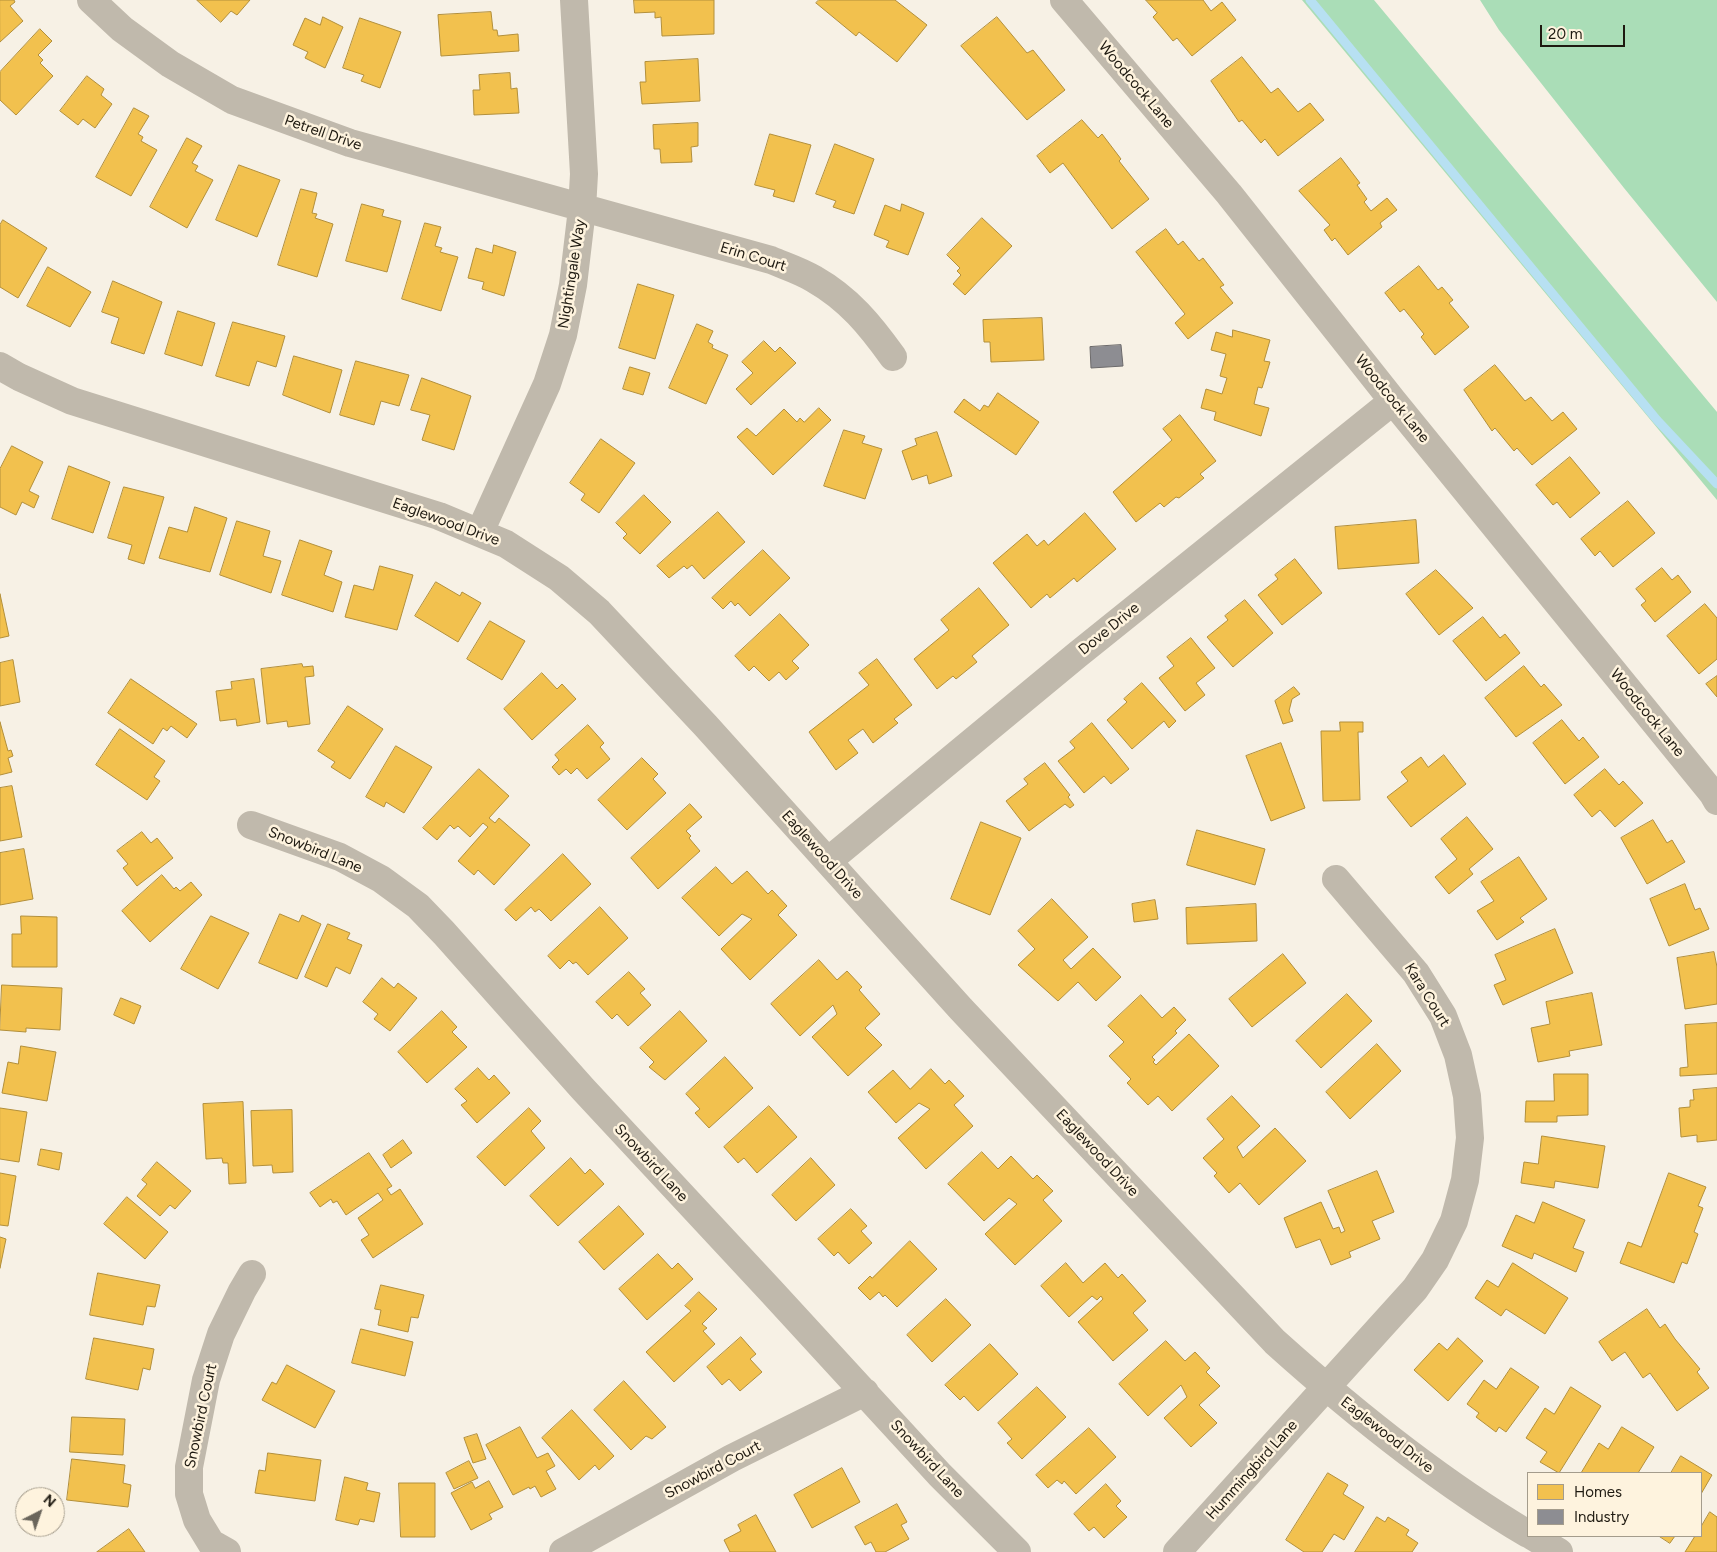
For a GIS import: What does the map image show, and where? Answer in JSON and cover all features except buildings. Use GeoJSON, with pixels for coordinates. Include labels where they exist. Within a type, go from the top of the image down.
{"type":"FeatureCollection","features":[{"type":"Feature","properties":{"kind":"street","name":"Nightingale Way"},"geometry":{"type":"LineString","coordinates":[[480,532],[547,384],[563,335],[573,285],[584,174],[574,0]]}},
{"type":"Feature","properties":{"kind":"street","name":"Woodcock Lane"},"geometry":{"type":"LineString","coordinates":[[1064,0],[1229,194],[1393,401],[1717,801]]}},
{"type":"Feature","properties":{"kind":"street","name":"Petrell Drive"},"geometry":{"type":"LineString","coordinates":[[101,3],[122,29],[170,64],[232,100],[350,143],[582,209]]}},
{"type":"Feature","properties":{"kind":"street","name":"Erin Court"},"geometry":{"type":"LineString","coordinates":[[582,209],[771,260],[813,278],[851,306],[871,326],[893,357]]}},
{"type":"Feature","properties":{"kind":"street","name":"Eaglewood Drive"},"geometry":{"type":"LineString","coordinates":[[0,366],[19,378],[72,401],[438,516],[506,544],[559,578],[598,612],[706,726],[961,1009],[1276,1342],[1326,1388],[1416,1459],[1527,1533]]}},
{"type":"Feature","properties":{"kind":"street","name":"Dove Drive"},"geometry":{"type":"LineString","coordinates":[[828,861],[1077,655],[1393,401]]}},
{"type":"Feature","properties":{"kind":"street","name":"Snowbird Lane"},"geometry":{"type":"LineString","coordinates":[[251,824],[340,857],[381,878],[418,906],[583,1089],[940,1475],[1016,1552]]}},
{"type":"Feature","properties":{"kind":"street","name":"Kara Court"},"geometry":{"type":"LineString","coordinates":[[1326,1388],[1415,1289],[1435,1260],[1454,1222],[1466,1180],[1470,1138],[1467,1096],[1458,1055],[1443,1016],[1416,973],[1336,879]]}},
{"type":"Feature","properties":{"kind":"street","name":"Snowbird Court"},"geometry":{"type":"LineString","coordinates":[[227,1552],[211,1543],[197,1520],[190,1494],[189,1468],[206,1380],[218,1343],[252,1274]]}},
{"type":"Feature","properties":{"kind":"street","name":"Hummingbird Lane"},"geometry":{"type":"LineString","coordinates":[[1177,1552],[1326,1388]]}},
{"type":"Feature","properties":{"kind":"street","name":"Snowbird Court"},"geometry":{"type":"LineString","coordinates":[[563,1552],[732,1458],[865,1392]]}},
{"type":"Feature","properties":{"kind":"street"},"geometry":{"type":"LineString","coordinates":[[1534,1537],[1559,1552]]}},
{"type":"Feature","properties":{"kind":"green space"},"geometry":{"type":"Polygon","coordinates":[[[1302,0],[1374,0],[1717,412],[1717,500],[1302,0]]]}},
{"type":"Feature","properties":{"kind":"green space"},"geometry":{"type":"Polygon","coordinates":[[[1480,0],[1717,0],[1717,302],[1499,30],[1480,0]]]}},
{"type":"Feature","properties":{"kind":"waterway"},"geometry":{"type":"LineString","coordinates":[[1310,0],[1657,420],[1717,484]]}}]}
